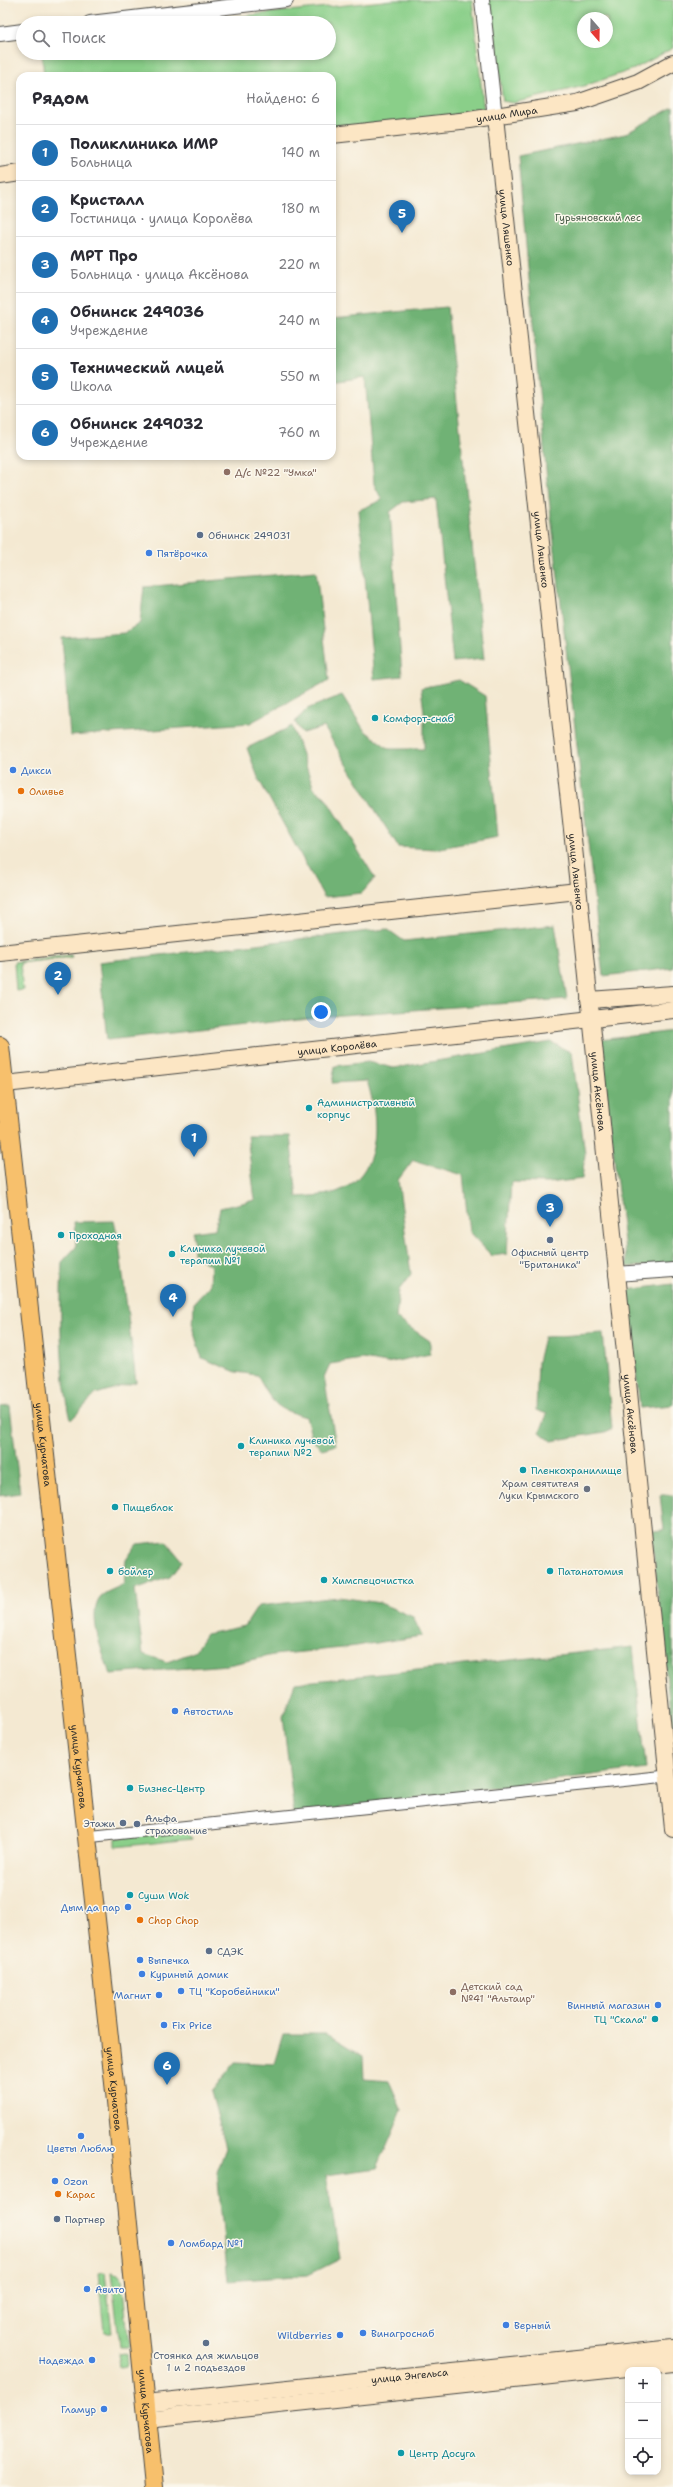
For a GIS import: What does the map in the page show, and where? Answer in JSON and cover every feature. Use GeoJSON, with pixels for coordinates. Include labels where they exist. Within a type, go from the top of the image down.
{"type":"FeatureCollection","features":[{"type":"Feature","properties":{"kind":"main road","name":"улица Мира"},"geometry":{"type":"LineString","coordinates":[[336,135],[495,117],[577,102],[638,82],[673,63]]}},
{"type":"Feature","properties":{"kind":"main road","name":"улица Ляшенко"},"geometry":{"type":"LineString","coordinates":[[495,117],[589,1000]]}},
{"type":"Feature","properties":{"kind":"main road"},"geometry":{"type":"LineString","coordinates":[[0,176],[16,174]]}},
{"type":"Feature","properties":{"kind":"main road"},"geometry":{"type":"LineString","coordinates":[[0,953],[578,891]]}},
{"type":"Feature","properties":{"kind":"main road"},"geometry":{"type":"LineString","coordinates":[[589,1000],[673,994]]}},
{"type":"Feature","properties":{"kind":"main road","name":"улица Аксёнова"},"geometry":{"type":"LineString","coordinates":[[589,1000],[673,1829]]}},
{"type":"Feature","properties":{"kind":"main road","name":"улица Королёва"},"geometry":{"type":"LineString","coordinates":[[2,1084],[673,1010]]}},
{"type":"Feature","properties":{"kind":"main road","name":"улица Курчатова"},"geometry":{"type":"LineString","coordinates":[[0,1046],[2,1084],[115,2092],[154,2487]]}},
{"type":"Feature","properties":{"kind":"main road","name":"улица Энгельса"},"geometry":{"type":"LineString","coordinates":[[146,2411],[673,2348]]}},
{"type":"Feature","properties":{"kind":"main road","name":"улица Энгельса"},"geometry":{"type":"LineString","coordinates":[[146,2411],[673,2363]]}},
{"type":"Feature","properties":{"kind":"street"},"geometry":{"type":"LineString","coordinates":[[150,16],[286,0]]}},
{"type":"Feature","properties":{"kind":"street","name":"улица Ляшенко"},"geometry":{"type":"LineString","coordinates":[[482,0],[495,117]]}},
{"type":"Feature","properties":{"kind":"street"},"geometry":{"type":"LineString","coordinates":[[0,34],[16,32]]}},
{"type":"Feature","properties":{"kind":"street"},"geometry":{"type":"LineString","coordinates":[[616,1274],[673,1270]]}},
{"type":"Feature","properties":{"kind":"street"},"geometry":{"type":"LineString","coordinates":[[86,1837],[667,1776]]}},
{"type":"Feature","properties":{"kind":"green space"},"geometry":{"type":"Polygon","coordinates":[[[394,0],[472,0],[484,112],[336,129],[336,72],[44,72],[43,60],[336,60],[336,16],[241,16],[394,0]]]}},
{"type":"Feature","properties":{"kind":"green space"},"geometry":{"type":"Polygon","coordinates":[[[489,0],[673,0],[673,48],[634,69],[584,86],[513,103],[503,101],[489,0]]]}},
{"type":"Feature","properties":{"kind":"green space","name":"Гурьяновский лес"},"geometry":{"type":"Polygon","coordinates":[[[673,107],[673,968],[603,976],[547,480],[518,156],[625,134],[673,107]]]}},
{"type":"Feature","properties":{"kind":"green space"},"geometry":{"type":"Polygon","coordinates":[[[447,307],[484,659],[453,662],[436,499],[403,502],[390,512],[402,676],[374,679],[359,510],[382,500],[374,484],[365,377],[336,381],[336,318],[447,307]]]}},
{"type":"Feature","properties":{"kind":"green space"},"geometry":{"type":"Polygon","coordinates":[[[316,571],[329,680],[250,723],[70,736],[62,638],[124,633],[140,623],[144,587],[316,571]]]}},
{"type":"Feature","properties":{"kind":"green space"},"geometry":{"type":"Polygon","coordinates":[[[459,680],[485,696],[498,837],[435,849],[398,847],[324,727],[302,733],[295,722],[307,709],[342,695],[364,730],[389,749],[424,749],[424,712],[421,688],[459,680]]]}},
{"type":"Feature","properties":{"kind":"green space"},"geometry":{"type":"Polygon","coordinates":[[[292,726],[314,789],[325,797],[375,878],[362,893],[324,897],[259,780],[247,748],[292,726]]]}},
{"type":"Feature","properties":{"kind":"green space"},"geometry":{"type":"Polygon","coordinates":[[[555,925],[567,999],[328,1016],[107,1040],[99,962],[387,929],[404,941],[555,925]]]}},
{"type":"Feature","properties":{"kind":"green space"},"geometry":{"type":"Polygon","coordinates":[[[71,955],[72,957],[20,963],[23,990],[16,991],[14,962],[71,955]]]}},
{"type":"Feature","properties":{"kind":"green space"},"geometry":{"type":"Polygon","coordinates":[[[673,1031],[673,1264],[627,1267],[600,1040],[673,1031]]]}},
{"type":"Feature","properties":{"kind":"green space"},"geometry":{"type":"Polygon","coordinates":[[[551,1042],[572,1053],[585,1154],[582,1179],[548,1183],[511,1182],[507,1254],[492,1256],[469,1232],[463,1175],[413,1160],[398,1180],[411,1274],[399,1290],[396,1318],[430,1341],[430,1354],[387,1363],[362,1359],[330,1364],[324,1377],[336,1445],[322,1449],[313,1441],[306,1417],[287,1411],[276,1404],[267,1393],[257,1375],[236,1372],[202,1358],[193,1330],[194,1303],[210,1286],[211,1266],[194,1254],[193,1232],[215,1229],[220,1208],[255,1200],[247,1136],[290,1136],[297,1197],[333,1193],[349,1185],[361,1175],[369,1161],[375,1130],[374,1113],[367,1081],[332,1083],[335,1066],[368,1062],[394,1068],[551,1042]]]}},
{"type":"Feature","properties":{"kind":"green space"},"geometry":{"type":"Polygon","coordinates":[[[114,1221],[119,1243],[136,1382],[96,1394],[71,1420],[62,1362],[62,1262],[76,1247],[74,1222],[114,1221]]]}},
{"type":"Feature","properties":{"kind":"green space"},"geometry":{"type":"Polygon","coordinates":[[[673,1284],[673,1405],[640,1408],[627,1290],[673,1284]]]}},
{"type":"Feature","properties":{"kind":"green space"},"geometry":{"type":"Polygon","coordinates":[[[603,1333],[612,1429],[605,1432],[551,1441],[540,1432],[547,1414],[536,1410],[538,1362],[544,1337],[603,1333]]]}},
{"type":"Feature","properties":{"kind":"green space"},"geometry":{"type":"Polygon","coordinates":[[[10,1406],[20,1493],[0,1496],[0,1407],[10,1406]]]}},
{"type":"Feature","properties":{"kind":"green space"},"geometry":{"type":"Polygon","coordinates":[[[660,1495],[673,1495],[673,1740],[651,1531],[664,1530],[660,1495]]]}},
{"type":"Feature","properties":{"kind":"green space"},"geometry":{"type":"Polygon","coordinates":[[[166,1541],[182,1561],[170,1577],[135,1589],[143,1654],[167,1662],[194,1652],[206,1634],[245,1626],[258,1606],[339,1597],[380,1603],[413,1617],[422,1636],[342,1648],[273,1655],[228,1665],[111,1674],[97,1635],[95,1613],[97,1603],[103,1594],[124,1584],[126,1560],[137,1544],[166,1541]]]}},
{"type":"Feature","properties":{"kind":"green space"},"geometry":{"type":"Polygon","coordinates":[[[633,1647],[646,1768],[294,1814],[283,1716],[295,1683],[633,1647]]]}},
{"type":"Feature","properties":{"kind":"green space"},"geometry":{"type":"Polygon","coordinates":[[[185,1831],[192,1839],[116,1847],[116,1838],[185,1831]]]}},
{"type":"Feature","properties":{"kind":"green space"},"geometry":{"type":"Polygon","coordinates":[[[284,2034],[327,2034],[363,2056],[364,2079],[389,2081],[402,2110],[377,2168],[326,2175],[340,2259],[308,2275],[228,2281],[217,2172],[226,2148],[211,2092],[235,2062],[275,2064],[284,2034]]]}},
{"type":"Feature","properties":{"kind":"green space"},"geometry":{"type":"Polygon","coordinates":[[[105,2272],[112,2332],[104,2332],[98,2273],[105,2272]]]}},
{"type":"Feature","properties":{"kind":"green space"},"geometry":{"type":"Polygon","coordinates":[[[111,2272],[118,2274],[122,2279],[129,2347],[120,2347],[111,2272]]]}},
{"type":"Feature","properties":{"kind":"green space"},"geometry":{"type":"Polygon","coordinates":[[[126,2353],[127,2365],[120,2366],[118,2354],[126,2353]]]}},
{"type":"Feature","properties":{"kind":"place","name":"Технический лицей"},"geometry":{"type":"Point","coordinates":[402,233]}},
{"type":"Feature","properties":{"kind":"place","name":"Д/с №22 \"Умка\""},"geometry":{"type":"Point","coordinates":[227,472]}},
{"type":"Feature","properties":{"kind":"place","name":"Обнинск 249031"},"geometry":{"type":"Point","coordinates":[200,535]}},
{"type":"Feature","properties":{"kind":"place","name":"Пятёрочка"},"geometry":{"type":"Point","coordinates":[149,553]}},
{"type":"Feature","properties":{"kind":"place","name":"Комфорт-снаб"},"geometry":{"type":"Point","coordinates":[375,718]}},
{"type":"Feature","properties":{"kind":"place","name":"Дикси"},"geometry":{"type":"Point","coordinates":[13,770]}},
{"type":"Feature","properties":{"kind":"place","name":"Оливье"},"geometry":{"type":"Point","coordinates":[21,791]}},
{"type":"Feature","properties":{"kind":"place","name":"Кристалл"},"geometry":{"type":"Point","coordinates":[58,995]}},
{"type":"Feature","properties":{"kind":"place","name":"Административный корпус"},"geometry":{"type":"Point","coordinates":[309,1108]}},
{"type":"Feature","properties":{"kind":"place","name":"Поликлиника ИМР"},"geometry":{"type":"Point","coordinates":[194,1157]}},
{"type":"Feature","properties":{"kind":"place","name":"МРТ Про"},"geometry":{"type":"Point","coordinates":[550,1227]}},
{"type":"Feature","properties":{"kind":"place","name":"Проходная"},"geometry":{"type":"Point","coordinates":[61,1235]}},
{"type":"Feature","properties":{"kind":"place","name":"Офисный центр \"Британика\""},"geometry":{"type":"Point","coordinates":[550,1240]}},
{"type":"Feature","properties":{"kind":"place","name":"Клиника лучевой терапии №1"},"geometry":{"type":"Point","coordinates":[172,1254]}},
{"type":"Feature","properties":{"kind":"place","name":"Обнинск 249036"},"geometry":{"type":"Point","coordinates":[173,1317]}},
{"type":"Feature","properties":{"kind":"place","name":"Клиника лучевой терапии №2"},"geometry":{"type":"Point","coordinates":[241,1446]}},
{"type":"Feature","properties":{"kind":"place","name":"Пленкохранилище"},"geometry":{"type":"Point","coordinates":[523,1470]}},
{"type":"Feature","properties":{"kind":"place","name":"Храм святителя Луки Крымского"},"geometry":{"type":"Point","coordinates":[587,1489]}},
{"type":"Feature","properties":{"kind":"place","name":"Пищеблок"},"geometry":{"type":"Point","coordinates":[115,1507]}},
{"type":"Feature","properties":{"kind":"place","name":"бойлер"},"geometry":{"type":"Point","coordinates":[110,1571]}},
{"type":"Feature","properties":{"kind":"place","name":"Патанатомия"},"geometry":{"type":"Point","coordinates":[550,1571]}},
{"type":"Feature","properties":{"kind":"place","name":"Химспецочистка"},"geometry":{"type":"Point","coordinates":[324,1580]}},
{"type":"Feature","properties":{"kind":"place","name":"Автостиль"},"geometry":{"type":"Point","coordinates":[175,1711]}},
{"type":"Feature","properties":{"kind":"place","name":"Бизнес-Центр"},"geometry":{"type":"Point","coordinates":[130,1788]}},
{"type":"Feature","properties":{"kind":"place","name":"Этажи"},"geometry":{"type":"Point","coordinates":[123,1823]}},
{"type":"Feature","properties":{"kind":"place","name":"Альфа страхование"},"geometry":{"type":"Point","coordinates":[137,1824]}},
{"type":"Feature","properties":{"kind":"place","name":"Суши Wok"},"geometry":{"type":"Point","coordinates":[130,1895]}},
{"type":"Feature","properties":{"kind":"place","name":"Дым да пар"},"geometry":{"type":"Point","coordinates":[128,1907]}},
{"type":"Feature","properties":{"kind":"place","name":"Chop Chop"},"geometry":{"type":"Point","coordinates":[140,1920]}},
{"type":"Feature","properties":{"kind":"place","name":"СДЭК"},"geometry":{"type":"Point","coordinates":[209,1951]}},
{"type":"Feature","properties":{"kind":"place","name":"Выпечка"},"geometry":{"type":"Point","coordinates":[140,1960]}},
{"type":"Feature","properties":{"kind":"place","name":"Куриный домик"},"geometry":{"type":"Point","coordinates":[142,1974]}},
{"type":"Feature","properties":{"kind":"place","name":"ТЦ \"Коробейники\""},"geometry":{"type":"Point","coordinates":[181,1991]}},
{"type":"Feature","properties":{"kind":"place","name":"Детский сад №41 \"Альтаир\""},"geometry":{"type":"Point","coordinates":[453,1992]}},
{"type":"Feature","properties":{"kind":"place","name":"Магнит"},"geometry":{"type":"Point","coordinates":[159,1995]}},
{"type":"Feature","properties":{"kind":"place","name":"Винный магазин"},"geometry":{"type":"Point","coordinates":[658,2005]}},
{"type":"Feature","properties":{"kind":"place","name":"ТЦ \"Скала\""},"geometry":{"type":"Point","coordinates":[655,2019]}},
{"type":"Feature","properties":{"kind":"place","name":"Fix Price"},"geometry":{"type":"Point","coordinates":[164,2025]}},
{"type":"Feature","properties":{"kind":"place","name":"Обнинск 249032"},"geometry":{"type":"Point","coordinates":[167,2085]}},
{"type":"Feature","properties":{"kind":"place","name":"Цветы Люблю"},"geometry":{"type":"Point","coordinates":[81,2136]}},
{"type":"Feature","properties":{"kind":"place","name":"Ozon"},"geometry":{"type":"Point","coordinates":[55,2181]}},
{"type":"Feature","properties":{"kind":"place","name":"Карас"},"geometry":{"type":"Point","coordinates":[58,2194]}},
{"type":"Feature","properties":{"kind":"place","name":"Партнер"},"geometry":{"type":"Point","coordinates":[57,2219]}},
{"type":"Feature","properties":{"kind":"place","name":"Ломбард №1"},"geometry":{"type":"Point","coordinates":[171,2243]}},
{"type":"Feature","properties":{"kind":"place","name":"Авито"},"geometry":{"type":"Point","coordinates":[87,2289]}},
{"type":"Feature","properties":{"kind":"place","name":"Верный"},"geometry":{"type":"Point","coordinates":[506,2325]}},
{"type":"Feature","properties":{"kind":"place","name":"Винагроснаб"},"geometry":{"type":"Point","coordinates":[363,2333]}},
{"type":"Feature","properties":{"kind":"place","name":"Wildberries"},"geometry":{"type":"Point","coordinates":[340,2335]}},
{"type":"Feature","properties":{"kind":"place","name":"Стоянка для жильцов 1 и 2 подъездов"},"geometry":{"type":"Point","coordinates":[206,2343]}},
{"type":"Feature","properties":{"kind":"place","name":"Надежда"},"geometry":{"type":"Point","coordinates":[92,2360]}},
{"type":"Feature","properties":{"kind":"place","name":"Гламур"},"geometry":{"type":"Point","coordinates":[104,2409]}},
{"type":"Feature","properties":{"kind":"place","name":"Центр Досуга"},"geometry":{"type":"Point","coordinates":[401,2453]}}]}
